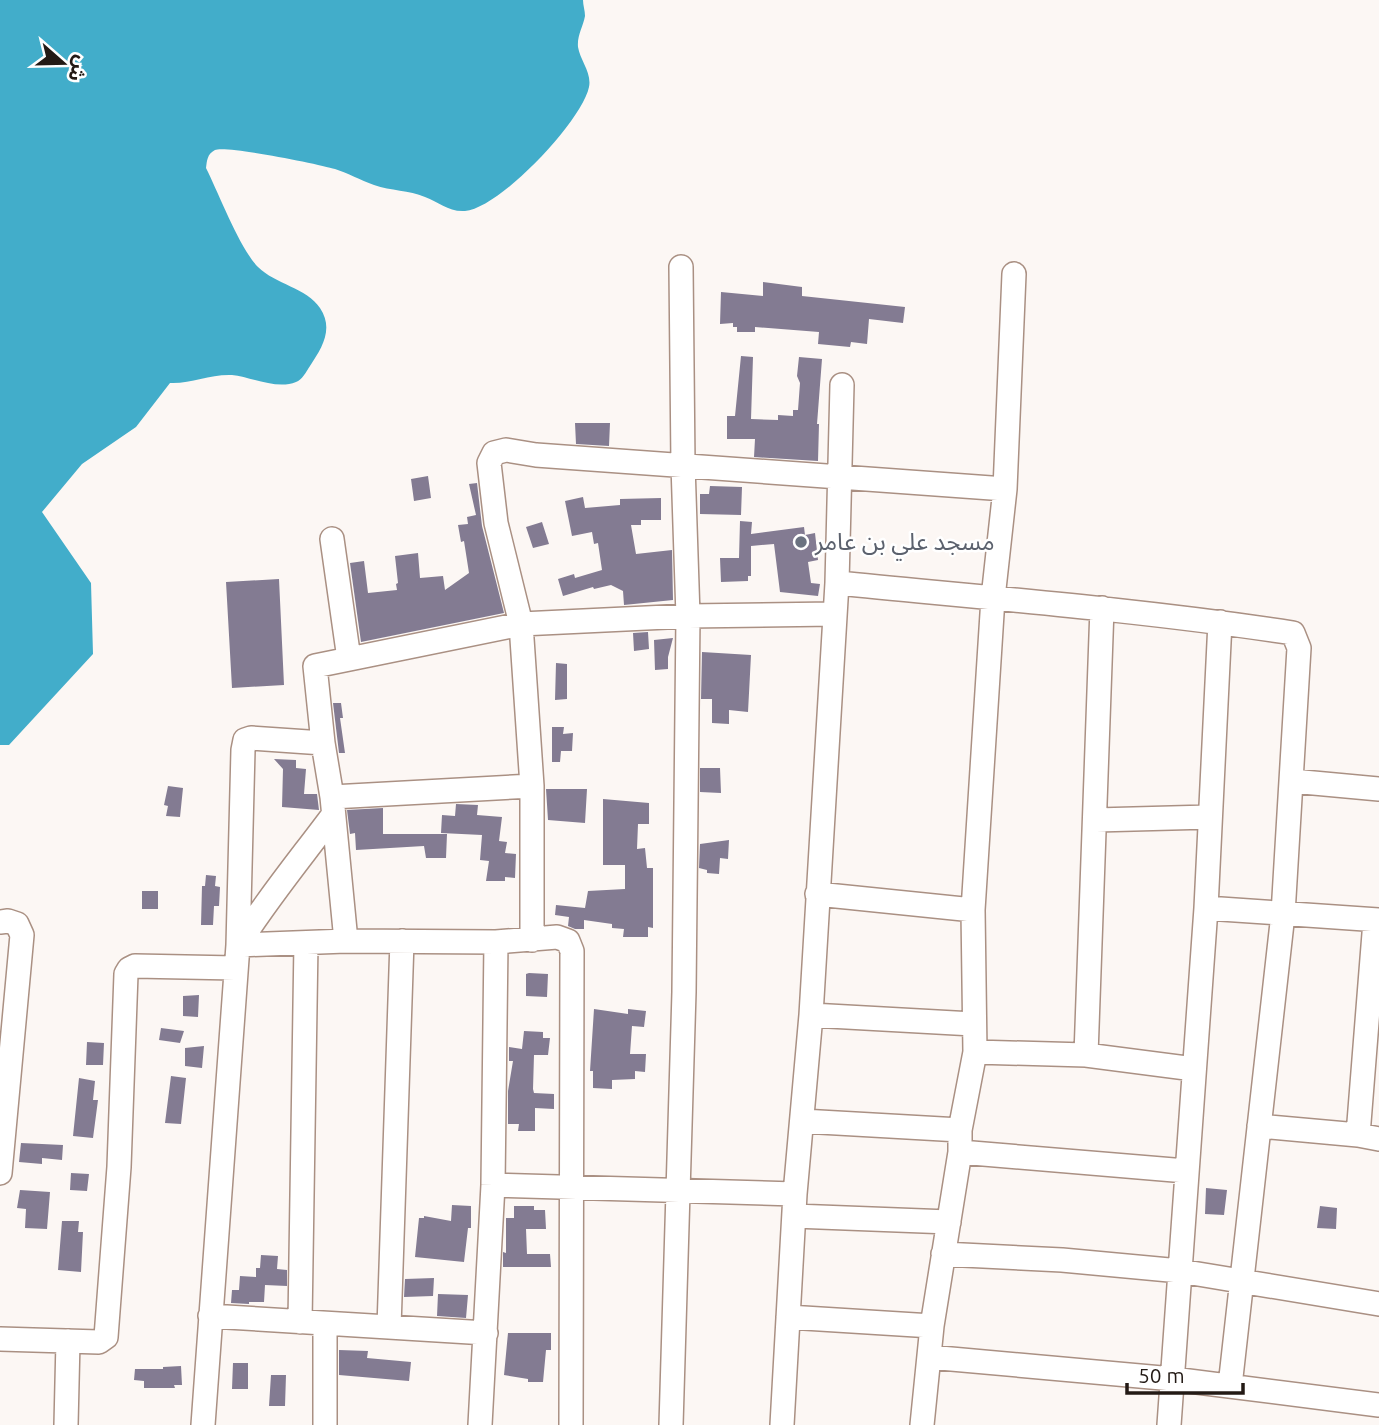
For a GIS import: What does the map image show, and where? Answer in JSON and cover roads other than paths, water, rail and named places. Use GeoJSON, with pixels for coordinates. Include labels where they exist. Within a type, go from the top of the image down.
{"type":"FeatureCollection","features":[{"type":"Feature","properties":{"kind":"street"},"geometry":{"type":"LineString","coordinates":[[671,1425],[684,992],[688,616],[681,267]]}},
{"type":"Feature","properties":{"kind":"street"},"geometry":{"type":"LineString","coordinates":[[922,1425],[932,1326],[975,1052],[973,910],[993,598],[1005,489],[1014,274]]}},
{"type":"Feature","properties":{"kind":"street"},"geometry":{"type":"LineString","coordinates":[[782,1425],[795,1205],[811,1016],[837,583],[842,385]]}},
{"type":"Feature","properties":{"kind":"street"},"geometry":{"type":"LineString","coordinates":[[532,940],[532,786],[521,624],[496,523],[489,463],[494,453],[506,450],[536,455],[1005,489]]}},
{"type":"Feature","properties":{"kind":"street"},"geometry":{"type":"LineString","coordinates":[[331,539],[349,659]]}},
{"type":"Feature","properties":{"kind":"street"},"geometry":{"type":"LineString","coordinates":[[837,583],[1220,622],[1293,633],[1297,639],[1299,648],[1283,914],[1244,1281],[1230,1385]]}},
{"type":"Feature","properties":{"kind":"street"},"geometry":{"type":"LineString","coordinates":[[1086,1055],[1102,608]]}},
{"type":"Feature","properties":{"kind":"street"},"geometry":{"type":"LineString","coordinates":[[346,941],[315,666],[521,624],[688,616],[834,614]]}},
{"type":"Feature","properties":{"kind":"street"},"geometry":{"type":"LineString","coordinates":[[1169,1425],[1206,908],[1220,622]]}},
{"type":"Feature","properties":{"kind":"street"},"geometry":{"type":"LineString","coordinates":[[203,1425],[236,956],[243,750],[245,740],[251,738],[323,743]]}},
{"type":"Feature","properties":{"kind":"street"},"geometry":{"type":"LineString","coordinates":[[1292,781],[1379,789]]}},
{"type":"Feature","properties":{"kind":"street"},"geometry":{"type":"LineString","coordinates":[[332,806],[532,786]]}},
{"type":"Feature","properties":{"kind":"street"},"geometry":{"type":"LineString","coordinates":[[236,956],[288,872],[306,852],[332,806]]}},
{"type":"Feature","properties":{"kind":"street"},"geometry":{"type":"LineString","coordinates":[[1096,820],[1209,817]]}},
{"type":"Feature","properties":{"kind":"street"},"geometry":{"type":"LineString","coordinates":[[817,894],[973,910]]}},
{"type":"Feature","properties":{"kind":"street"},"geometry":{"type":"LineString","coordinates":[[1206,908],[1377,920],[1369,1137],[1259,1126]]}},
{"type":"Feature","properties":{"kind":"street"},"geometry":{"type":"LineString","coordinates":[[0,922],[17,924],[22,934],[0,1173]]}},
{"type":"Feature","properties":{"kind":"street"},"geometry":{"type":"LineString","coordinates":[[0,1339],[99,1342],[106,1337],[119,1167],[126,974],[129,969],[135,966],[236,956],[306,943],[496,942],[557,937],[568,941],[572,951],[571,1425]]}},
{"type":"Feature","properties":{"kind":"street"},"geometry":{"type":"LineString","coordinates":[[388,1327],[401,941]]}},
{"type":"Feature","properties":{"kind":"street"},"geometry":{"type":"LineString","coordinates":[[480,1425],[493,1185],[496,942]]}},
{"type":"Feature","properties":{"kind":"street"},"geometry":{"type":"LineString","coordinates":[[300,1322],[306,943]]}},
{"type":"Feature","properties":{"kind":"street"},"geometry":{"type":"LineString","coordinates":[[811,1016],[973,1024]]}},
{"type":"Feature","properties":{"kind":"street"},"geometry":{"type":"LineString","coordinates":[[975,1052],[1086,1055],[1194,1069]]}},
{"type":"Feature","properties":{"kind":"street"},"geometry":{"type":"LineString","coordinates":[[802,1121],[1186,1171]]}},
{"type":"Feature","properties":{"kind":"street"},"geometry":{"type":"LineString","coordinates":[[493,1185],[678,1192],[948,1222]]}},
{"type":"Feature","properties":{"kind":"street"},"geometry":{"type":"LineString","coordinates":[[943,1254],[1062,1260],[1181,1271],[1379,1304]]}},
{"type":"Feature","properties":{"kind":"street"},"geometry":{"type":"LineString","coordinates":[[210,1316],[486,1333]]}},
{"type":"Feature","properties":{"kind":"street"},"geometry":{"type":"LineString","coordinates":[[788,1317],[932,1326]]}},
{"type":"Feature","properties":{"kind":"street"},"geometry":{"type":"LineString","coordinates":[[325,1324],[325,1425]]}},
{"type":"Feature","properties":{"kind":"street"},"geometry":{"type":"LineString","coordinates":[[66,1425],[68,1341]]}},
{"type":"Feature","properties":{"kind":"street"},"geometry":{"type":"LineString","coordinates":[[929,1357],[1230,1385],[1379,1405]]}},
{"type":"Feature","properties":{"kind":"water"},"geometry":{"type":"Polygon","coordinates":[[[0,0],[583,0],[585,16],[578,47],[589,82],[583,102],[572,120],[538,161],[498,195],[465,211],[449,208],[419,195],[374,185],[326,167],[236,150],[215,150],[210,154],[206,168],[244,248],[265,273],[314,301],[324,316],[325,338],[319,352],[296,382],[281,385],[232,375],[170,383],[136,427],[82,464],[42,512],[91,583],[93,654],[9,745],[0,745],[0,0]]]}},
{"type":"Feature","properties":{"kind":"place","name":"مسجد علي بن عامر"},"geometry":{"type":"Point","coordinates":[801,542]}}]}
